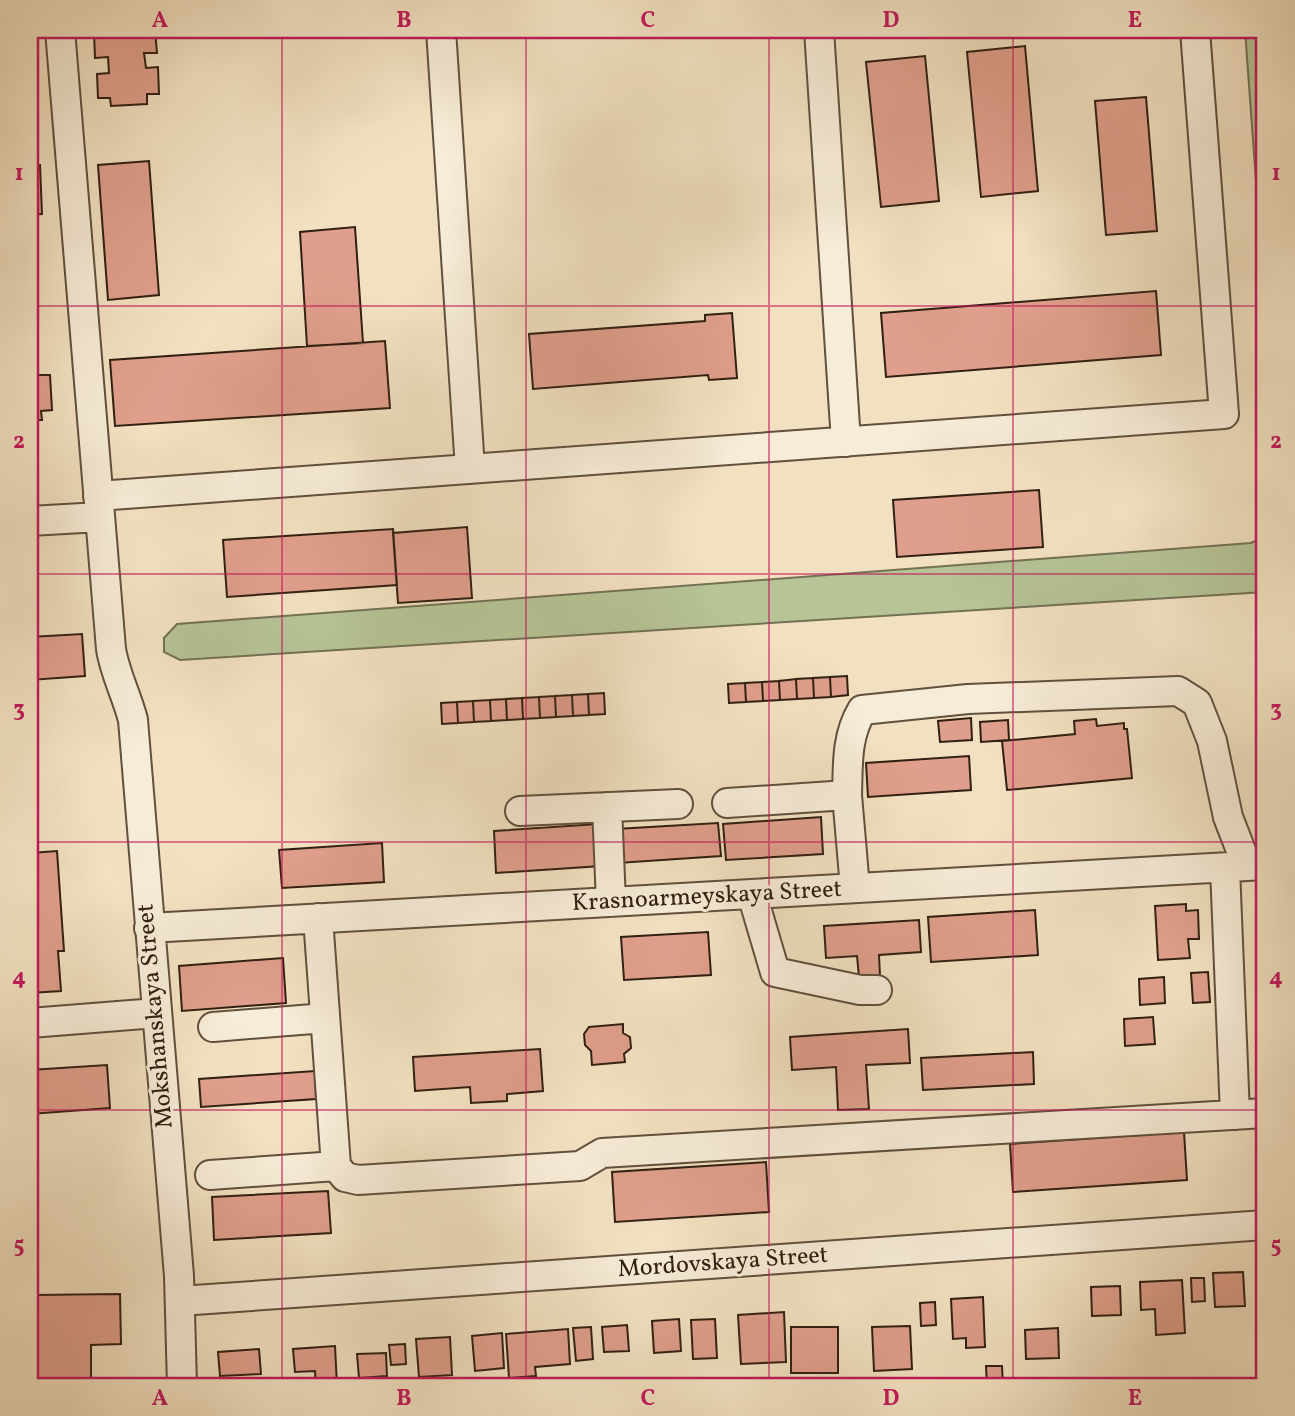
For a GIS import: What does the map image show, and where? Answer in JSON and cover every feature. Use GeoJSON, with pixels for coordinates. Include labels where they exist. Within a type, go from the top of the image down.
{"type":"FeatureCollection","features":[{"type":"Feature","properties":{"kind":"street","name":"Mokshanskaya Street"},"geometry":{"type":"LineString","coordinates":[[60,30],[111,649],[114,669],[127,697],[133,720],[180,1301],[182,1386]]}},
{"type":"Feature","properties":{"kind":"street"},"geometry":{"type":"LineString","coordinates":[[441,30],[470,469]]}},
{"type":"Feature","properties":{"kind":"street"},"geometry":{"type":"LineString","coordinates":[[818,30],[846,442]]}},
{"type":"Feature","properties":{"kind":"street"},"geometry":{"type":"LineString","coordinates":[[30,521],[99,506],[470,469],[1224,414],[1195,30]]}},
{"type":"Feature","properties":{"kind":"street"},"geometry":{"type":"LineString","coordinates":[[855,888],[847,795],[848,756],[852,726],[862,710],[968,699],[1178,691],[1197,703],[1207,728],[1228,817],[1246,866],[1235,1115]]}},
{"type":"Feature","properties":{"kind":"street"},"geometry":{"type":"LineString","coordinates":[[727,803],[847,795]]}},
{"type":"Feature","properties":{"kind":"street"},"geometry":{"type":"LineString","coordinates":[[520,811],[678,804]]}},
{"type":"Feature","properties":{"kind":"street"},"geometry":{"type":"LineString","coordinates":[[607,807],[611,902]]}},
{"type":"Feature","properties":{"kind":"street","name":"Krasnoarmeyskaya Street"},"geometry":{"type":"LineString","coordinates":[[149,928],[1246,866]]}},
{"type":"Feature","properties":{"kind":"street"},"geometry":{"type":"LineString","coordinates":[[752,894],[775,972],[860,990],[877,990]]}},
{"type":"Feature","properties":{"kind":"street"},"geometry":{"type":"LineString","coordinates":[[318,918],[336,1166],[345,1177],[359,1180],[580,1166],[602,1153],[1265,1113]]}},
{"type":"Feature","properties":{"kind":"street"},"geometry":{"type":"LineString","coordinates":[[30,1023],[156,1013]]}},
{"type":"Feature","properties":{"kind":"street"},"geometry":{"type":"LineString","coordinates":[[213,1027],[325,1018]]}},
{"type":"Feature","properties":{"kind":"street"},"geometry":{"type":"LineString","coordinates":[[210,1175],[336,1166]]}},
{"type":"Feature","properties":{"kind":"street","name":"Mordovskaya Street"},"geometry":{"type":"LineString","coordinates":[[180,1301],[1265,1225]]}},
{"type":"Feature","properties":{"kind":"green space"},"geometry":{"type":"Polygon","coordinates":[[[1245,30],[1265,30],[1265,305],[1245,30]]]}},
{"type":"Feature","properties":{"kind":"green space"},"geometry":{"type":"Polygon","coordinates":[[[1265,536],[1265,592],[180,660],[164,652],[164,638],[177,624],[1251,543],[1265,536]]]}},
{"type":"Feature","properties":{"kind":"building"},"geometry":{"type":"Polygon","coordinates":[[[106,30],[155,30],[157,53],[144,53],[146,68],[158,67],[159,94],[147,94],[147,104],[111,106],[110,98],[98,98],[97,74],[109,73],[108,57],[95,58],[94,33],[107,32],[106,30]]]}},
{"type":"Feature","properties":{"kind":"building"},"geometry":{"type":"Polygon","coordinates":[[[1025,46],[1038,191],[981,197],[967,52],[1025,46]]]}},
{"type":"Feature","properties":{"kind":"building"},"geometry":{"type":"Polygon","coordinates":[[[925,56],[939,201],[881,207],[866,62],[925,56]]]}},
{"type":"Feature","properties":{"kind":"building"},"geometry":{"type":"Polygon","coordinates":[[[1146,97],[1157,231],[1106,235],[1095,101],[1146,97]]]}},
{"type":"Feature","properties":{"kind":"building"},"geometry":{"type":"Polygon","coordinates":[[[149,161],[159,295],[108,300],[98,165],[149,161]]]}},
{"type":"Feature","properties":{"kind":"building"},"geometry":{"type":"Polygon","coordinates":[[[40,165],[42,214],[30,215],[30,166],[40,165]]]}},
{"type":"Feature","properties":{"kind":"building"},"geometry":{"type":"Polygon","coordinates":[[[355,227],[363,343],[307,346],[300,232],[355,227]]]}},
{"type":"Feature","properties":{"kind":"building"},"geometry":{"type":"Polygon","coordinates":[[[1156,291],[1161,355],[886,377],[881,313],[1156,291]]]}},
{"type":"Feature","properties":{"kind":"building"},"geometry":{"type":"Polygon","coordinates":[[[732,313],[737,378],[709,380],[708,375],[533,389],[529,334],[705,321],[705,315],[732,313]]]}},
{"type":"Feature","properties":{"kind":"building"},"geometry":{"type":"Polygon","coordinates":[[[385,341],[390,408],[115,426],[110,360],[385,341]]]}},
{"type":"Feature","properties":{"kind":"building"},"geometry":{"type":"Polygon","coordinates":[[[30,366],[38,366],[38,375],[50,375],[52,410],[41,411],[42,420],[30,420],[30,366]]]}},
{"type":"Feature","properties":{"kind":"building"},"geometry":{"type":"Polygon","coordinates":[[[1039,490],[1043,547],[897,557],[893,500],[1039,490]]]}},
{"type":"Feature","properties":{"kind":"building"},"geometry":{"type":"Polygon","coordinates":[[[467,527],[472,598],[398,603],[393,533],[467,527]]]}},
{"type":"Feature","properties":{"kind":"building"},"geometry":{"type":"Polygon","coordinates":[[[393,529],[397,585],[227,597],[223,540],[393,529]]]}},
{"type":"Feature","properties":{"kind":"building"},"geometry":{"type":"Polygon","coordinates":[[[82,634],[85,676],[30,680],[30,637],[82,634]]]}},
{"type":"Feature","properties":{"kind":"building"},"geometry":{"type":"Polygon","coordinates":[[[847,676],[848,695],[831,697],[830,677],[847,676]]]}},
{"type":"Feature","properties":{"kind":"building"},"geometry":{"type":"Polygon","coordinates":[[[830,677],[831,697],[814,698],[813,678],[830,677]]]}},
{"type":"Feature","properties":{"kind":"building"},"geometry":{"type":"Polygon","coordinates":[[[813,678],[814,698],[797,699],[796,679],[813,678]]]}},
{"type":"Feature","properties":{"kind":"building"},"geometry":{"type":"Polygon","coordinates":[[[796,679],[797,699],[780,700],[779,681],[796,679]]]}},
{"type":"Feature","properties":{"kind":"building"},"geometry":{"type":"Polygon","coordinates":[[[779,681],[780,700],[763,701],[762,682],[779,681]]]}},
{"type":"Feature","properties":{"kind":"building"},"geometry":{"type":"Polygon","coordinates":[[[762,682],[763,701],[746,702],[745,683],[762,682]]]}},
{"type":"Feature","properties":{"kind":"building"},"geometry":{"type":"Polygon","coordinates":[[[745,683],[746,702],[729,703],[728,684],[745,683]]]}},
{"type":"Feature","properties":{"kind":"building"},"geometry":{"type":"Polygon","coordinates":[[[604,693],[605,714],[589,715],[588,694],[604,693]]]}},
{"type":"Feature","properties":{"kind":"building"},"geometry":{"type":"Polygon","coordinates":[[[588,694],[589,715],[573,716],[572,695],[588,694]]]}},
{"type":"Feature","properties":{"kind":"building"},"geometry":{"type":"Polygon","coordinates":[[[572,695],[573,716],[556,717],[555,696],[572,695]]]}},
{"type":"Feature","properties":{"kind":"building"},"geometry":{"type":"Polygon","coordinates":[[[555,696],[556,717],[540,718],[539,697],[555,696]]]}},
{"type":"Feature","properties":{"kind":"building"},"geometry":{"type":"Polygon","coordinates":[[[539,697],[540,718],[523,719],[522,698],[539,697]]]}},
{"type":"Feature","properties":{"kind":"building"},"geometry":{"type":"Polygon","coordinates":[[[522,698],[523,719],[507,720],[506,699],[522,698]]]}},
{"type":"Feature","properties":{"kind":"building"},"geometry":{"type":"Polygon","coordinates":[[[506,699],[507,720],[491,721],[490,700],[506,699]]]}},
{"type":"Feature","properties":{"kind":"building"},"geometry":{"type":"Polygon","coordinates":[[[490,700],[491,721],[474,722],[473,701],[490,700]]]}},
{"type":"Feature","properties":{"kind":"building"},"geometry":{"type":"Polygon","coordinates":[[[473,701],[474,722],[458,723],[457,702],[473,701]]]}},
{"type":"Feature","properties":{"kind":"building"},"geometry":{"type":"Polygon","coordinates":[[[457,702],[458,723],[442,724],[441,703],[457,702]]]}},
{"type":"Feature","properties":{"kind":"building"},"geometry":{"type":"Polygon","coordinates":[[[971,718],[972,740],[940,742],[938,721],[971,718]]]}},
{"type":"Feature","properties":{"kind":"building"},"geometry":{"type":"Polygon","coordinates":[[[1096,719],[1097,726],[1124,723],[1124,729],[1127,729],[1132,778],[1007,790],[1002,741],[1075,734],[1074,721],[1096,719]]]}},
{"type":"Feature","properties":{"kind":"building"},"geometry":{"type":"Polygon","coordinates":[[[1008,720],[1009,740],[981,742],[980,722],[1008,720]]]}},
{"type":"Feature","properties":{"kind":"building"},"geometry":{"type":"Polygon","coordinates":[[[969,756],[971,790],[868,797],[866,763],[969,756]]]}},
{"type":"Feature","properties":{"kind":"building"},"geometry":{"type":"Polygon","coordinates":[[[821,817],[823,854],[726,860],[723,824],[821,817]]]}},
{"type":"Feature","properties":{"kind":"building"},"geometry":{"type":"Polygon","coordinates":[[[718,823],[721,856],[618,863],[616,829],[718,823]]]}},
{"type":"Feature","properties":{"kind":"building"},"geometry":{"type":"Polygon","coordinates":[[[598,824],[601,866],[496,873],[494,831],[598,824]]]}},
{"type":"Feature","properties":{"kind":"building"},"geometry":{"type":"Polygon","coordinates":[[[382,843],[384,882],[282,888],[279,850],[382,843]]]}},
{"type":"Feature","properties":{"kind":"building"},"geometry":{"type":"Polygon","coordinates":[[[57,851],[64,951],[58,951],[61,991],[30,993],[30,853],[57,851]]]}},
{"type":"Feature","properties":{"kind":"building"},"geometry":{"type":"Polygon","coordinates":[[[1186,904],[1186,911],[1198,910],[1199,939],[1188,939],[1190,958],[1158,960],[1155,906],[1186,904]]]}},
{"type":"Feature","properties":{"kind":"building"},"geometry":{"type":"Polygon","coordinates":[[[1035,910],[1038,955],[931,962],[928,917],[1035,910]]]}},
{"type":"Feature","properties":{"kind":"building"},"geometry":{"type":"Polygon","coordinates":[[[919,920],[921,952],[879,955],[880,976],[859,977],[857,956],[826,958],[824,926],[919,920]]]}},
{"type":"Feature","properties":{"kind":"building"},"geometry":{"type":"Polygon","coordinates":[[[708,932],[711,975],[624,980],[621,937],[708,932]]]}},
{"type":"Feature","properties":{"kind":"building"},"geometry":{"type":"Polygon","coordinates":[[[283,958],[286,1003],[182,1011],[179,966],[283,958]]]}},
{"type":"Feature","properties":{"kind":"building"},"geometry":{"type":"Polygon","coordinates":[[[1208,972],[1210,1002],[1193,1003],[1191,973],[1208,972]]]}},
{"type":"Feature","properties":{"kind":"building"},"geometry":{"type":"Polygon","coordinates":[[[1164,977],[1165,1003],[1140,1005],[1139,979],[1164,977]]]}},
{"type":"Feature","properties":{"kind":"building"},"geometry":{"type":"Polygon","coordinates":[[[1153,1017],[1155,1044],[1125,1046],[1124,1019],[1153,1017]]]}},
{"type":"Feature","properties":{"kind":"building"},"geometry":{"type":"Polygon","coordinates":[[[623,1024],[623,1033],[630,1037],[631,1048],[624,1054],[625,1062],[592,1065],[591,1051],[585,1045],[584,1034],[589,1027],[623,1024]]]}},
{"type":"Feature","properties":{"kind":"building"},"geometry":{"type":"Polygon","coordinates":[[[908,1029],[910,1063],[866,1065],[869,1109],[838,1110],[836,1067],[792,1070],[790,1037],[908,1029]]]}},
{"type":"Feature","properties":{"kind":"building"},"geometry":{"type":"Polygon","coordinates":[[[540,1049],[543,1091],[507,1094],[507,1101],[471,1103],[470,1087],[415,1091],[413,1057],[540,1049]]]}},
{"type":"Feature","properties":{"kind":"building"},"geometry":{"type":"Polygon","coordinates":[[[1033,1052],[1034,1084],[923,1090],[921,1058],[1033,1052]]]}},
{"type":"Feature","properties":{"kind":"building"},"geometry":{"type":"Polygon","coordinates":[[[107,1065],[110,1108],[30,1114],[30,1070],[107,1065]]]}},
{"type":"Feature","properties":{"kind":"building"},"geometry":{"type":"Polygon","coordinates":[[[315,1071],[316,1099],[201,1107],[199,1079],[315,1071]]]}},
{"type":"Feature","properties":{"kind":"building"},"geometry":{"type":"Polygon","coordinates":[[[1184,1132],[1187,1180],[1013,1192],[1010,1144],[1184,1132]]]}},
{"type":"Feature","properties":{"kind":"building"},"geometry":{"type":"Polygon","coordinates":[[[766,1162],[769,1212],[615,1222],[612,1172],[766,1162]]]}},
{"type":"Feature","properties":{"kind":"building"},"geometry":{"type":"Polygon","coordinates":[[[328,1191],[331,1233],[214,1240],[212,1197],[328,1191]]]}},
{"type":"Feature","properties":{"kind":"building"},"geometry":{"type":"Polygon","coordinates":[[[1243,1272],[1245,1306],[1215,1307],[1213,1273],[1243,1272]]]}},
{"type":"Feature","properties":{"kind":"building"},"geometry":{"type":"Polygon","coordinates":[[[1191,1278],[1204,1278],[1205,1301],[1192,1302],[1191,1278]]]}},
{"type":"Feature","properties":{"kind":"building"},"geometry":{"type":"Polygon","coordinates":[[[1182,1280],[1185,1333],[1156,1335],[1155,1309],[1141,1310],[1140,1282],[1182,1280]]]}},
{"type":"Feature","properties":{"kind":"building"},"geometry":{"type":"Polygon","coordinates":[[[1120,1286],[1121,1315],[1092,1316],[1091,1287],[1120,1286]]]}},
{"type":"Feature","properties":{"kind":"building"},"geometry":{"type":"Polygon","coordinates":[[[120,1294],[121,1344],[91,1345],[91,1386],[35,1386],[34,1295],[120,1294]]]}},
{"type":"Feature","properties":{"kind":"building"},"geometry":{"type":"Polygon","coordinates":[[[983,1297],[985,1347],[966,1348],[966,1338],[953,1339],[951,1299],[983,1297]]]}},
{"type":"Feature","properties":{"kind":"building"},"geometry":{"type":"Polygon","coordinates":[[[935,1302],[936,1325],[921,1326],[920,1303],[935,1302]]]}},
{"type":"Feature","properties":{"kind":"building"},"geometry":{"type":"Polygon","coordinates":[[[784,1312],[786,1362],[741,1364],[738,1315],[784,1312]]]}},
{"type":"Feature","properties":{"kind":"building"},"geometry":{"type":"Polygon","coordinates":[[[679,1319],[681,1351],[654,1353],[652,1321],[679,1319]]]}},
{"type":"Feature","properties":{"kind":"building"},"geometry":{"type":"Polygon","coordinates":[[[715,1319],[717,1358],[693,1359],[691,1320],[715,1319]]]}},
{"type":"Feature","properties":{"kind":"building"},"geometry":{"type":"Polygon","coordinates":[[[627,1325],[629,1351],[604,1352],[602,1327],[627,1325]]]}},
{"type":"Feature","properties":{"kind":"building"},"geometry":{"type":"Polygon","coordinates":[[[910,1326],[912,1369],[874,1371],[872,1327],[910,1326]]]}},
{"type":"Feature","properties":{"kind":"building"},"geometry":{"type":"Polygon","coordinates":[[[591,1327],[593,1359],[576,1361],[573,1328],[591,1327]]]}},
{"type":"Feature","properties":{"kind":"building"},"geometry":{"type":"Polygon","coordinates":[[[791,1327],[838,1327],[838,1373],[791,1373],[791,1327]]]}},
{"type":"Feature","properties":{"kind":"building"},"geometry":{"type":"Polygon","coordinates":[[[1058,1328],[1059,1358],[1026,1359],[1025,1330],[1058,1328]]]}},
{"type":"Feature","properties":{"kind":"building"},"geometry":{"type":"Polygon","coordinates":[[[568,1329],[570,1364],[535,1367],[536,1376],[509,1378],[506,1334],[568,1329]]]}},
{"type":"Feature","properties":{"kind":"building"},"geometry":{"type":"Polygon","coordinates":[[[502,1333],[504,1368],[475,1371],[472,1336],[502,1333]]]}},
{"type":"Feature","properties":{"kind":"building"},"geometry":{"type":"Polygon","coordinates":[[[450,1337],[452,1375],[419,1377],[416,1339],[450,1337]]]}},
{"type":"Feature","properties":{"kind":"building"},"geometry":{"type":"Polygon","coordinates":[[[405,1344],[406,1364],[391,1365],[389,1345],[405,1344]]]}},
{"type":"Feature","properties":{"kind":"building"},"geometry":{"type":"Polygon","coordinates":[[[335,1346],[337,1386],[316,1386],[315,1371],[295,1372],[293,1349],[335,1346]]]}},
{"type":"Feature","properties":{"kind":"building"},"geometry":{"type":"Polygon","coordinates":[[[259,1349],[261,1374],[220,1376],[218,1352],[259,1349]]]}},
{"type":"Feature","properties":{"kind":"building"},"geometry":{"type":"Polygon","coordinates":[[[386,1353],[387,1376],[359,1378],[357,1354],[386,1353]]]}},
{"type":"Feature","properties":{"kind":"building"},"geometry":{"type":"Polygon","coordinates":[[[986,1366],[1002,1366],[1003,1386],[987,1386],[986,1366]]]}}]}
